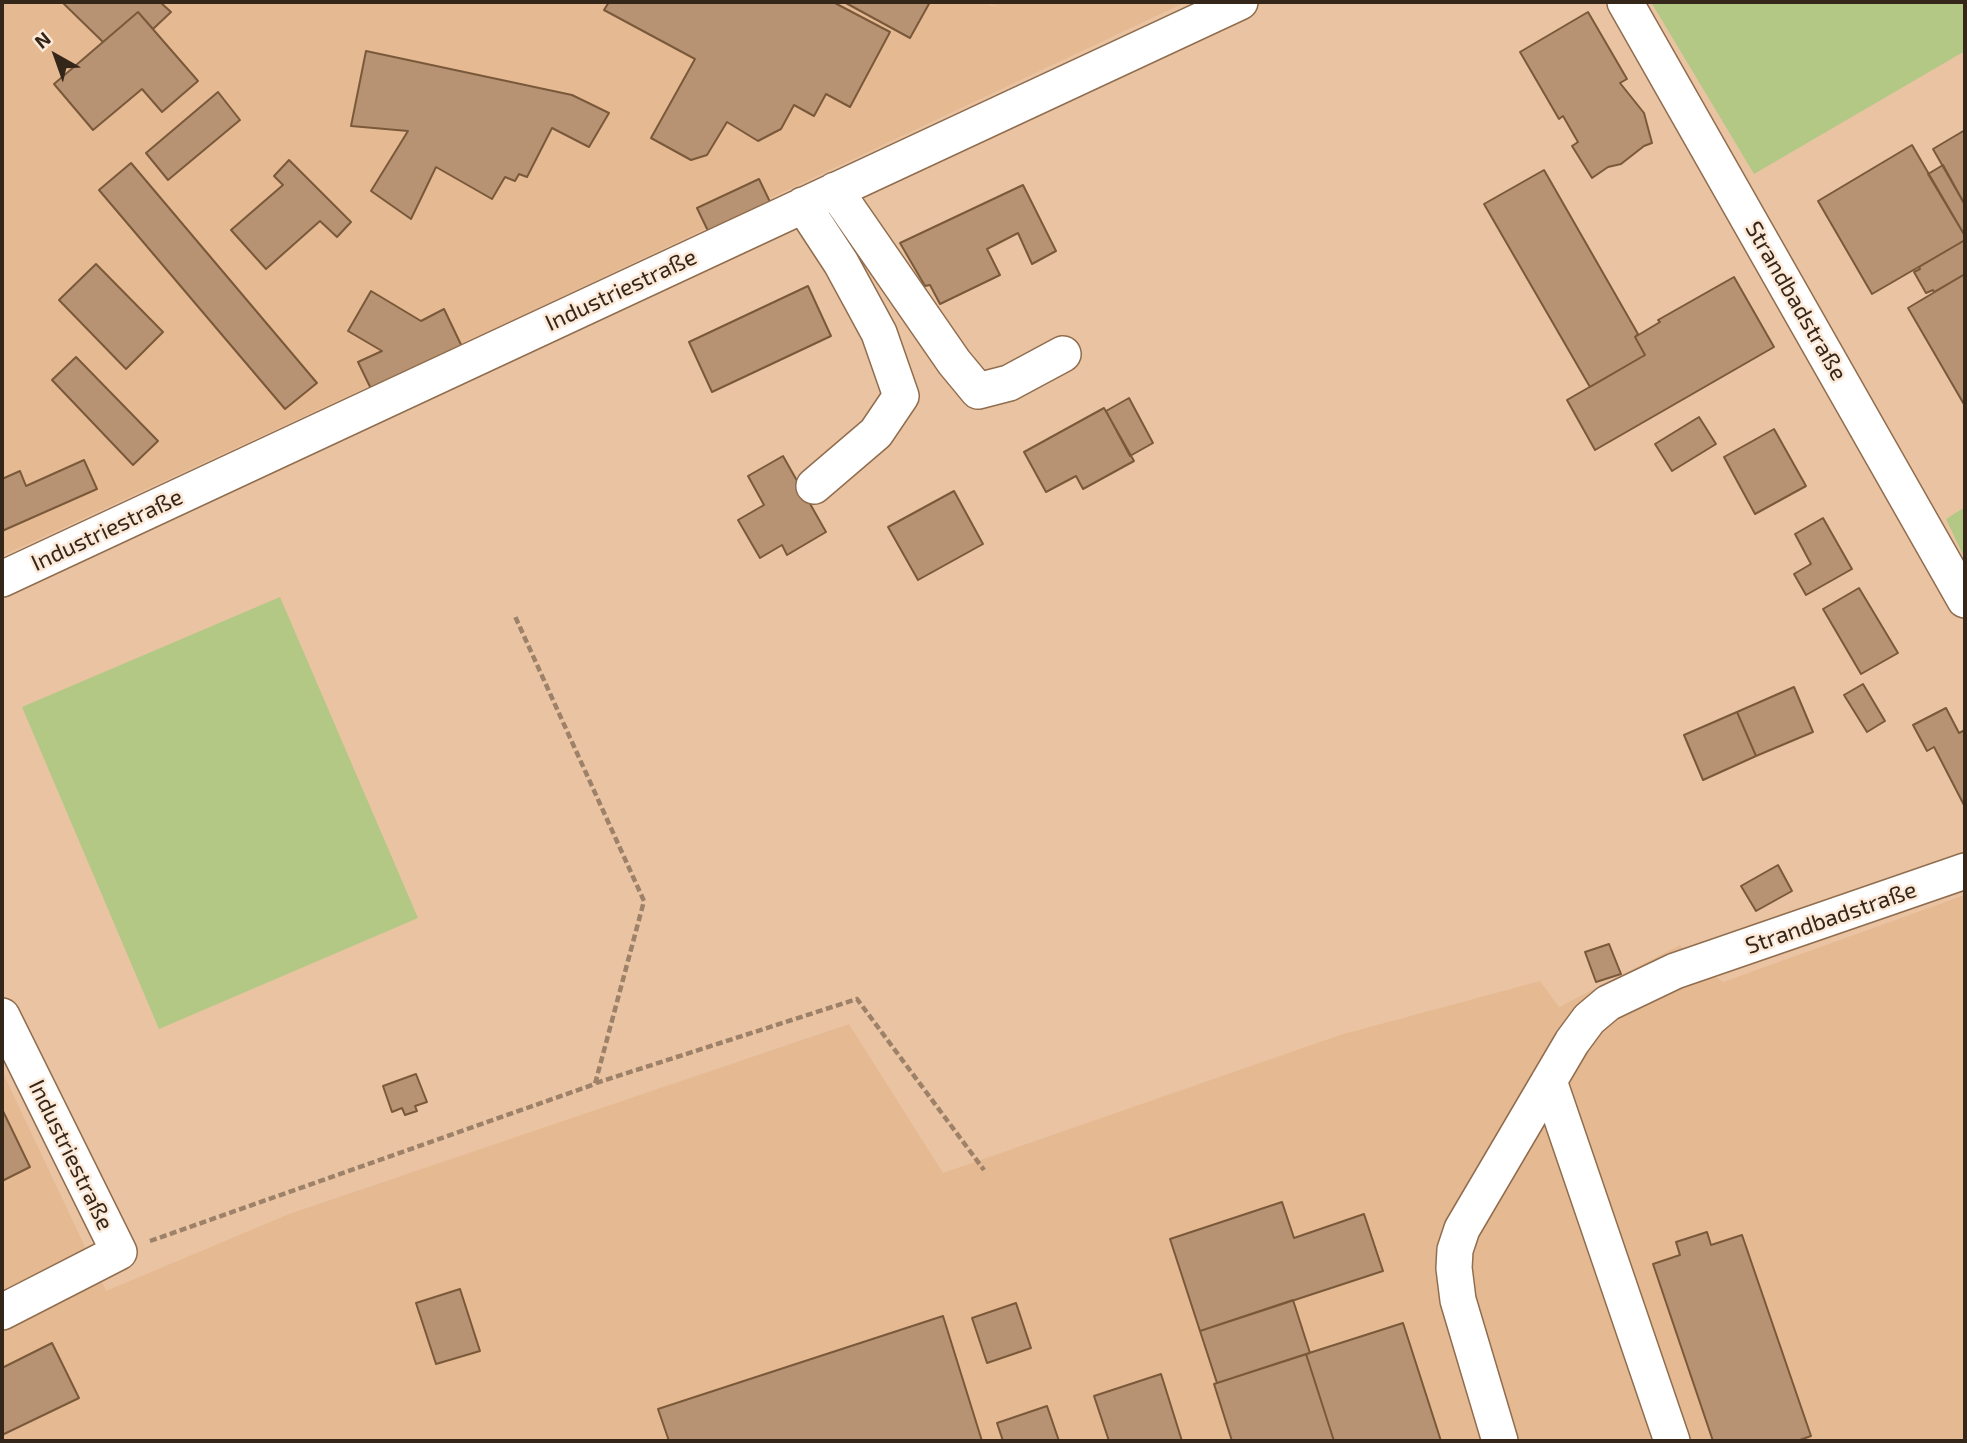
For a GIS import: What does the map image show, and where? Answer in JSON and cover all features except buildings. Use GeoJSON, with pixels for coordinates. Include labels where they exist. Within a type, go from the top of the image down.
{"type":"FeatureCollection","features":[{"type":"Feature","properties":{"kind":"street","name":"Industriestraße"},"geometry":{"type":"LineString","coordinates":[[2,579],[1240,2]]}},
{"type":"Feature","properties":{"kind":"street","name":"Strandbadstraße"},"geometry":{"type":"LineString","coordinates":[[1625,2],[1965,600]]}},
{"type":"Feature","properties":{"kind":"street"},"geometry":{"type":"LineString","coordinates":[[835,190],[954,362],[978,391],[1009,383],[1063,354]]}},
{"type":"Feature","properties":{"kind":"street"},"geometry":{"type":"LineString","coordinates":[[803,205],[841,263],[879,333],[901,396],[876,433],[814,486]]}},
{"type":"Feature","properties":{"kind":"street","name":"Strandbadstraße"},"geometry":{"type":"LineString","coordinates":[[1500,1441],[1458,1300],[1455,1250],[1462,1229],[1589,1018],[1608,1003],[1645,984],[1696,964],[1965,871]]}},
{"type":"Feature","properties":{"kind":"street","name":"Industriestraße"},"geometry":{"type":"LineString","coordinates":[[2,1016],[119,1252],[2,1311]]}},
{"type":"Feature","properties":{"kind":"street"},"geometry":{"type":"LineString","coordinates":[[1549,1081],[1672,1441]]}},
{"type":"Feature","properties":{"kind":"path"},"geometry":{"type":"LineString","coordinates":[[514,614],[644,901],[596,1084]]}},
{"type":"Feature","properties":{"kind":"path"},"geometry":{"type":"LineString","coordinates":[[119,1252],[596,1084],[857,999],[984,1170]]}},
{"type":"Feature","properties":{"kind":"shaded area"},"geometry":{"type":"Polygon","coordinates":[[[2,2],[982,2],[1002,9],[987,2],[1186,2],[495,328],[2,556],[2,2]]]}},
{"type":"Feature","properties":{"kind":"shaded area"},"geometry":{"type":"Polygon","coordinates":[[[1965,895],[1965,1441],[2,1441],[2,1071],[106,1291],[289,1214],[849,1024],[943,1173],[1340,1035],[1540,981],[1559,1007],[1680,945],[1696,964],[1723,982],[1965,895]]]}},
{"type":"Feature","properties":{"kind":"green space"},"geometry":{"type":"Polygon","coordinates":[[[1651,2],[1965,2],[1965,51],[1754,174],[1651,2]]]}},
{"type":"Feature","properties":{"kind":"green space"},"geometry":{"type":"Polygon","coordinates":[[[1965,507],[1965,559],[1946,519],[1965,507]]]}},
{"type":"Feature","properties":{"kind":"green space"},"geometry":{"type":"Polygon","coordinates":[[[280,597],[418,918],[159,1029],[22,707],[280,597]]]}}]}
